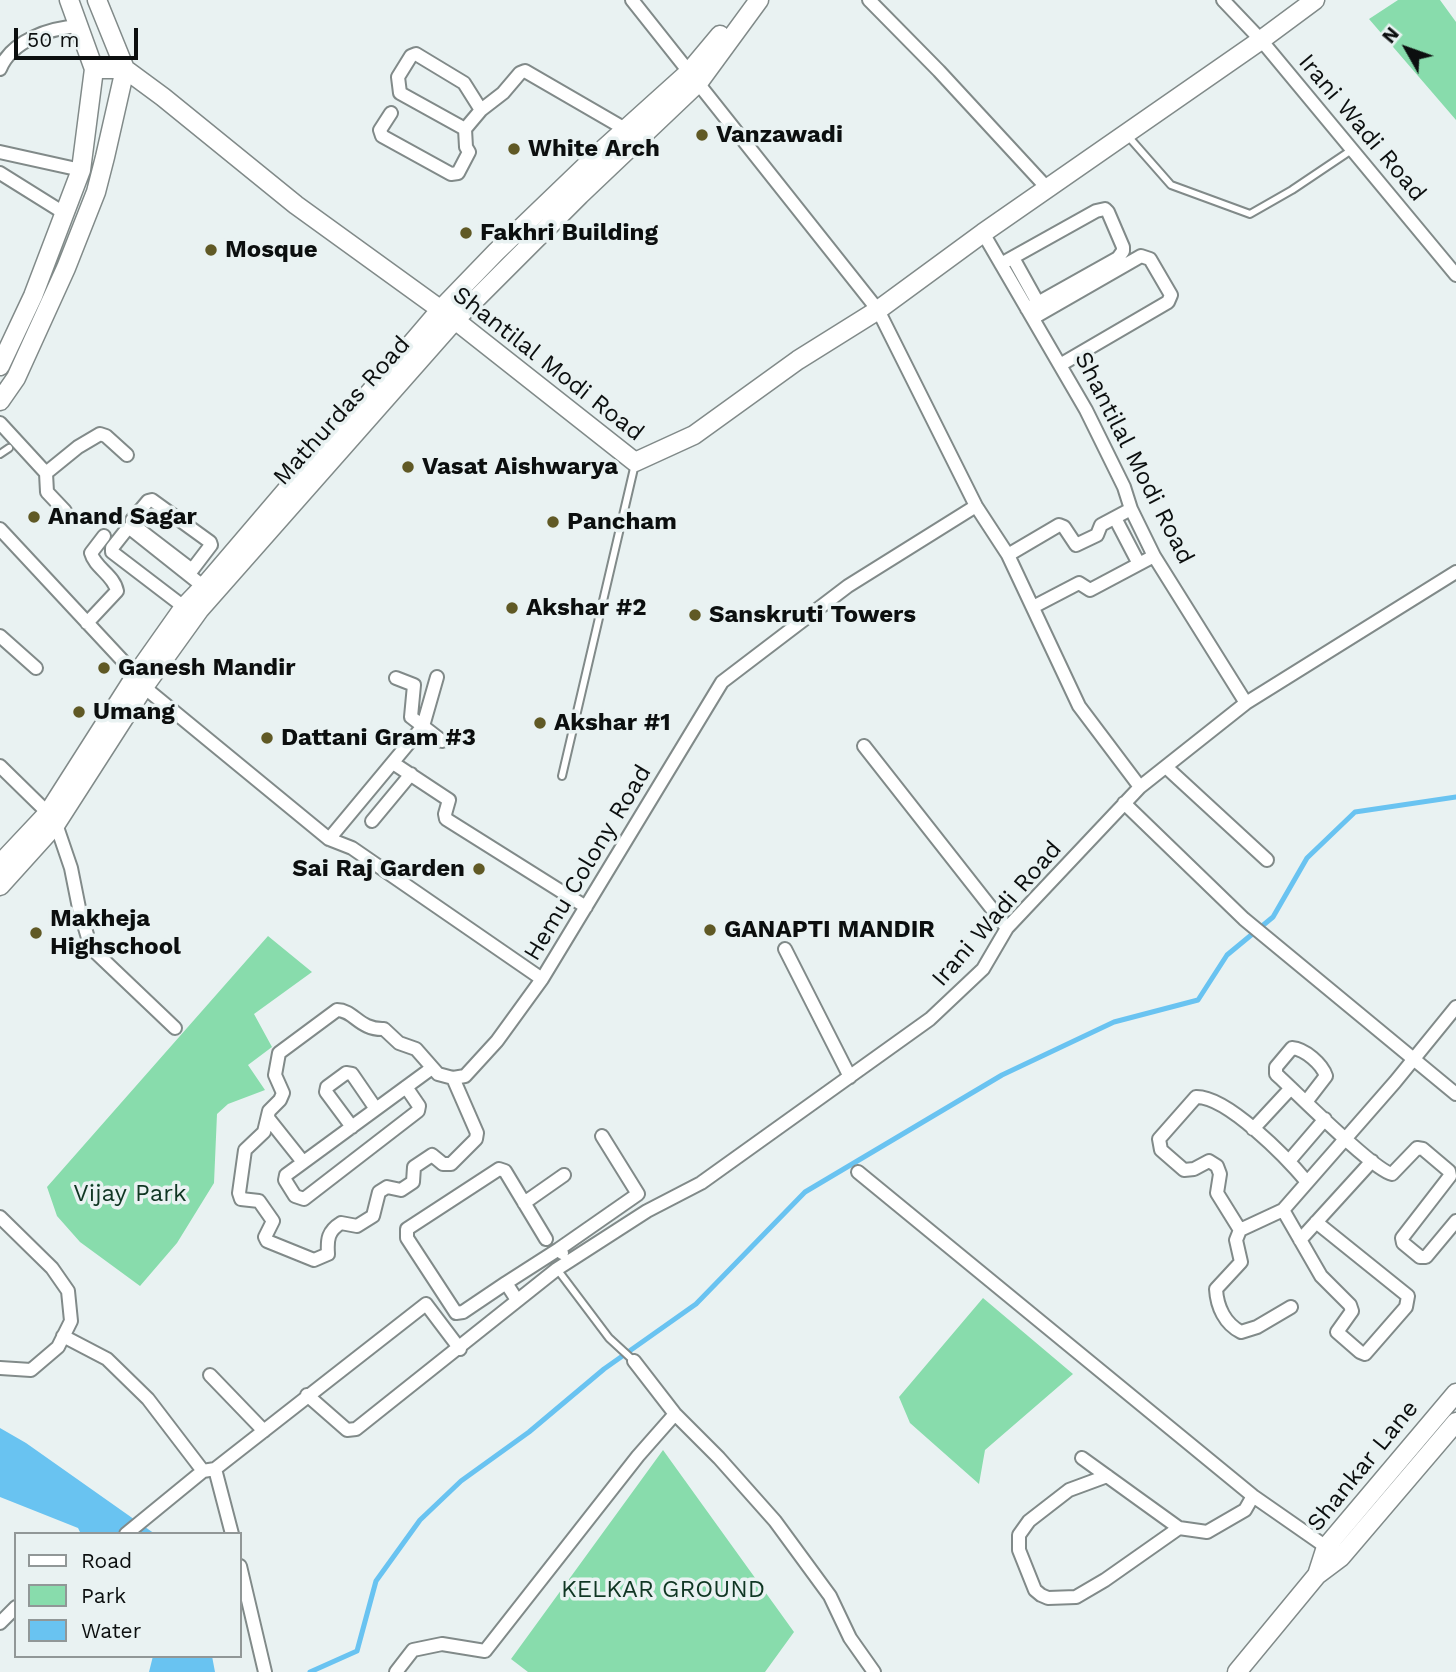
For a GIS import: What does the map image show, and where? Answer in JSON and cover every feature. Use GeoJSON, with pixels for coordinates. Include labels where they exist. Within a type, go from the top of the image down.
{"type":"FeatureCollection","features":[{"type":"Feature","properties":{"kind":"street"},"geometry":{"type":"LineString","coordinates":[[0,366],[33,296],[81,170],[94,69],[69,0]]}},
{"type":"Feature","properties":{"kind":"street"},"geometry":{"type":"LineString","coordinates":[[0,401],[16,378],[66,268],[96,192],[124,69],[97,0]]}},
{"type":"Feature","properties":{"kind":"street"},"geometry":{"type":"LineString","coordinates":[[632,0],[878,310],[976,506],[1008,555],[1079,706],[1140,787]]}},
{"type":"Feature","properties":{"kind":"street"},"geometry":{"type":"LineString","coordinates":[[694,77],[746,0]]}},
{"type":"Feature","properties":{"kind":"street"},"geometry":{"type":"LineString","coordinates":[[0,529],[140,681],[182,610],[440,310],[496,252],[694,77],[759,0]]}},
{"type":"Feature","properties":{"kind":"street"},"geometry":{"type":"LineString","coordinates":[[869,0],[1048,189]]}},
{"type":"Feature","properties":{"kind":"street","name":"Irani Wadi Road"},"geometry":{"type":"LineString","coordinates":[[1223,0],[1261,40],[1456,275]]}},
{"type":"Feature","properties":{"kind":"street","name":"Shantilal Modi Road"},"geometry":{"type":"LineString","coordinates":[[124,69],[163,97],[296,205],[455,320],[635,462],[694,435],[798,360],[878,310],[1315,0]]}},
{"type":"Feature","properties":{"kind":"street"},"geometry":{"type":"LineString","coordinates":[[0,69],[3,61],[29,39],[60,27],[79,26]]}},
{"type":"Feature","properties":{"kind":"street"},"geometry":{"type":"LineString","coordinates":[[465,129],[400,93],[398,77],[411,56],[416,54],[464,83],[481,110]]}},
{"type":"Feature","properties":{"kind":"street"},"geometry":{"type":"LineString","coordinates":[[94,69],[124,69]]}},
{"type":"Feature","properties":{"kind":"street"},"geometry":{"type":"LineString","coordinates":[[390,113],[380,130],[382,136],[451,174],[458,173],[469,152],[465,129],[481,110],[525,71],[633,133]]}},
{"type":"Feature","properties":{"kind":"street","name":"Mathurdas Road"},"geometry":{"type":"LineString","coordinates":[[0,886],[52,818],[140,681],[200,609],[455,320],[633,133]]}},
{"type":"Feature","properties":{"kind":"street"},"geometry":{"type":"LineString","coordinates":[[0,152],[81,170]]}},
{"type":"Feature","properties":{"kind":"street"},"geometry":{"type":"LineString","coordinates":[[0,173],[64,213]]}},
{"type":"Feature","properties":{"kind":"street"},"geometry":{"type":"LineString","coordinates":[[1007,261],[1096,211],[1105,209],[1108,212],[1123,247],[1118,258],[1035,311]]}},
{"type":"Feature","properties":{"kind":"street","name":"Shantilal Modi Road"},"geometry":{"type":"LineString","coordinates":[[983,233],[1007,261],[1064,363],[1154,556],[1246,703]]}},
{"type":"Feature","properties":{"kind":"street"},"geometry":{"type":"LineString","coordinates":[[1035,311],[1141,256],[1150,259],[1171,295],[1168,302],[1064,363]]}},
{"type":"Feature","properties":{"kind":"street"},"geometry":{"type":"LineString","coordinates":[[0,423],[46,473],[47,492],[65,511]]}},
{"type":"Feature","properties":{"kind":"street"},"geometry":{"type":"LineString","coordinates":[[46,473],[78,447],[100,434],[106,436],[127,455]]}},
{"type":"Feature","properties":{"kind":"street"},"geometry":{"type":"LineString","coordinates":[[191,569],[211,545],[210,542],[152,500],[148,501],[132,520],[132,524],[191,569],[205,585]]}},
{"type":"Feature","properties":{"kind":"street","name":"Hemu Colony Road"},"geometry":{"type":"LineString","coordinates":[[140,681],[329,839],[352,848],[542,979],[722,682],[848,586],[976,506]]}},
{"type":"Feature","properties":{"kind":"street"},"geometry":{"type":"LineString","coordinates":[[1008,555],[1059,525],[1064,527],[1076,545],[1097,535],[1101,525],[1131,509]]}},
{"type":"Feature","properties":{"kind":"street"},"geometry":{"type":"LineString","coordinates":[[1115,518],[1139,564]]}},
{"type":"Feature","properties":{"kind":"street"},"geometry":{"type":"LineString","coordinates":[[182,610],[112,552],[112,548],[127,529],[131,529],[205,585]]}},
{"type":"Feature","properties":{"kind":"street"},"geometry":{"type":"LineString","coordinates":[[87,623],[117,591],[116,584],[93,558],[91,552],[104,536]]}},
{"type":"Feature","properties":{"kind":"street"},"geometry":{"type":"LineString","coordinates":[[1033,607],[1079,583],[1090,590],[1154,556]]}},
{"type":"Feature","properties":{"kind":"street","name":"Irani Wadi Road"},"geometry":{"type":"LineString","coordinates":[[307,1395],[347,1430],[356,1429],[563,1266],[647,1211],[701,1183],[850,1077],[930,1019],[983,969],[1007,928],[1140,787],[1246,703],[1456,572]]}},
{"type":"Feature","properties":{"kind":"street"},"geometry":{"type":"LineString","coordinates":[[144,582],[182,610]]}},
{"type":"Feature","properties":{"kind":"street"},"geometry":{"type":"LineString","coordinates":[[0,636],[36,668]]}},
{"type":"Feature","properties":{"kind":"street"},"geometry":{"type":"LineString","coordinates":[[329,839],[423,726],[437,677]]}},
{"type":"Feature","properties":{"kind":"street"},"geometry":{"type":"LineString","coordinates":[[396,678],[414,685],[411,717],[442,741]]}},
{"type":"Feature","properties":{"kind":"street"},"geometry":{"type":"LineString","coordinates":[[864,746],[1007,928]]}},
{"type":"Feature","properties":{"kind":"street"},"geometry":{"type":"LineString","coordinates":[[393,762],[449,800],[446,820],[586,907]]}},
{"type":"Feature","properties":{"kind":"street"},"geometry":{"type":"LineString","coordinates":[[0,765],[52,818],[71,868],[90,948],[175,1028]]}},
{"type":"Feature","properties":{"kind":"street"},"geometry":{"type":"LineString","coordinates":[[1166,767],[1267,860]]}},
{"type":"Feature","properties":{"kind":"street"},"geometry":{"type":"LineString","coordinates":[[372,821],[411,774]]}},
{"type":"Feature","properties":{"kind":"street"},"geometry":{"type":"LineString","coordinates":[[1124,803],[1244,919],[1456,1094]]}},
{"type":"Feature","properties":{"kind":"street"},"geometry":{"type":"LineString","coordinates":[[0,864],[52,818]]}},
{"type":"Feature","properties":{"kind":"street"},"geometry":{"type":"LineString","coordinates":[[785,949],[850,1077]]}},
{"type":"Feature","properties":{"kind":"street"},"geometry":{"type":"LineString","coordinates":[[453,1078],[477,1133],[476,1139],[451,1164],[443,1164],[432,1155],[414,1167],[413,1182],[401,1190],[387,1187],[379,1192],[373,1216],[357,1226],[341,1223],[331,1229],[327,1240],[328,1254],[314,1260],[267,1241],[265,1237],[273,1221],[259,1201],[241,1199],[239,1193],[245,1150],[264,1132],[269,1111],[283,1093],[275,1075],[279,1053],[337,1010],[343,1010],[360,1024],[384,1029],[399,1044],[416,1049],[438,1074],[453,1078],[465,1076],[497,1041],[542,979]]}},
{"type":"Feature","properties":{"kind":"street"},"geometry":{"type":"LineString","coordinates":[[1292,1307],[1257,1327],[1241,1332],[1230,1326],[1216,1299],[1216,1289],[1241,1262],[1236,1240],[1240,1230],[1283,1210],[1456,1007]]}},
{"type":"Feature","properties":{"kind":"street"},"geometry":{"type":"LineString","coordinates":[[1306,1102],[1326,1076],[1324,1069],[1300,1048],[1293,1048],[1276,1067],[1276,1074],[1306,1102],[1384,1172],[1392,1174],[1417,1148],[1423,1149],[1449,1171],[1450,1176],[1402,1238],[1404,1243],[1420,1257],[1426,1257],[1456,1222]]}},
{"type":"Feature","properties":{"kind":"street"},"geometry":{"type":"LineString","coordinates":[[406,1087],[419,1106],[418,1111],[304,1199],[296,1196],[285,1180],[286,1175],[303,1163],[376,1109],[406,1087],[432,1068]]}},
{"type":"Feature","properties":{"kind":"street"},"geometry":{"type":"LineString","coordinates":[[352,1127],[326,1092],[327,1087],[346,1073],[352,1074],[376,1109]]}},
{"type":"Feature","properties":{"kind":"street"},"geometry":{"type":"LineString","coordinates":[[1253,1129],[1291,1088]]}},
{"type":"Feature","properties":{"kind":"street"},"geometry":{"type":"LineString","coordinates":[[1240,1230],[1217,1193],[1220,1174],[1217,1166],[1209,1161],[1194,1169],[1185,1170],[1161,1150],[1159,1139],[1196,1097],[1205,1097],[1233,1111],[1289,1161],[1307,1182]]}},
{"type":"Feature","properties":{"kind":"street"},"geometry":{"type":"LineString","coordinates":[[268,1118],[303,1163]]}},
{"type":"Feature","properties":{"kind":"street"},"geometry":{"type":"LineString","coordinates":[[1289,1161],[1325,1119]]}},
{"type":"Feature","properties":{"kind":"street"},"geometry":{"type":"LineString","coordinates":[[602,1136],[647,1211]]}},
{"type":"Feature","properties":{"kind":"street"},"geometry":{"type":"LineString","coordinates":[[1300,1240],[1372,1161]]}},
{"type":"Feature","properties":{"kind":"street"},"geometry":{"type":"LineString","coordinates":[[546,1239],[505,1171],[499,1169],[407,1229],[407,1238],[456,1313],[464,1312],[638,1194]]}},
{"type":"Feature","properties":{"kind":"street"},"geometry":{"type":"LineString","coordinates":[[858,1172],[1253,1496],[1341,1557]]}},
{"type":"Feature","properties":{"kind":"street"},"geometry":{"type":"LineString","coordinates":[[524,1203],[564,1175]]}},
{"type":"Feature","properties":{"kind":"street"},"geometry":{"type":"LineString","coordinates":[[1283,1210],[1321,1276],[1350,1305],[1352,1311],[1337,1332],[1360,1352],[1365,1353],[1406,1307],[1408,1296],[1316,1223]]}},
{"type":"Feature","properties":{"kind":"street"},"geometry":{"type":"LineString","coordinates":[[0,1217],[52,1268],[68,1291],[71,1321],[58,1347],[31,1370],[0,1368]]}},
{"type":"Feature","properties":{"kind":"street"},"geometry":{"type":"LineString","coordinates":[[559,1249],[563,1266]]}},
{"type":"Feature","properties":{"kind":"street"},"geometry":{"type":"LineString","coordinates":[[506,1283],[517,1300]]}},
{"type":"Feature","properties":{"kind":"street"},"geometry":{"type":"LineString","coordinates":[[128,1532],[149,1513],[264,1431],[426,1304],[460,1349]]}},
{"type":"Feature","properties":{"kind":"street"},"geometry":{"type":"LineString","coordinates":[[63,1336],[107,1359],[148,1399],[209,1470],[231,1532]]}},
{"type":"Feature","properties":{"kind":"street"},"geometry":{"type":"LineString","coordinates":[[634,1361],[675,1414],[719,1458],[775,1521],[830,1597],[850,1638],[874,1672]]}},
{"type":"Feature","properties":{"kind":"street"},"geometry":{"type":"LineString","coordinates":[[210,1375],[264,1431]]}},
{"type":"Feature","properties":{"kind":"street","name":"Shankar Lane"},"geometry":{"type":"LineString","coordinates":[[1317,1575],[1326,1547],[1456,1393]]}},
{"type":"Feature","properties":{"kind":"street"},"geometry":{"type":"LineString","coordinates":[[396,1672],[413,1650],[442,1644],[485,1651],[638,1456],[675,1414]]}},
{"type":"Feature","properties":{"kind":"street","name":"Shankar Lane"},"geometry":{"type":"LineString","coordinates":[[1237,1672],[1317,1575],[1341,1557],[1456,1422]]}},
{"type":"Feature","properties":{"kind":"street"},"geometry":{"type":"LineString","coordinates":[[1082,1458],[1179,1528],[1207,1532],[1245,1510],[1253,1496]]}},
{"type":"Feature","properties":{"kind":"street"},"geometry":{"type":"LineString","coordinates":[[1107,1476],[1069,1490],[1029,1521],[1018,1535],[1018,1550],[1035,1590],[1041,1595],[1048,1598],[1076,1597],[1179,1528]]}},
{"type":"Feature","properties":{"kind":"street"},"geometry":{"type":"LineString","coordinates":[[242,1574],[265,1672]]}},
{"type":"Feature","properties":{"kind":"street"},"geometry":{"type":"LineString","coordinates":[[0,1623],[14,1608]]}},
{"type":"Feature","properties":{"kind":"lane"},"geometry":{"type":"LineString","coordinates":[[1126,134],[1171,185],[1250,214],[1292,190],[1353,149]]}},
{"type":"Feature","properties":{"kind":"lane"},"geometry":{"type":"LineString","coordinates":[[0,454],[9,448]]}},
{"type":"Feature","properties":{"kind":"lane"},"geometry":{"type":"LineString","coordinates":[[562,776],[635,462]]}},
{"type":"Feature","properties":{"kind":"lane"},"geometry":{"type":"LineString","coordinates":[[563,1266],[609,1338],[634,1361]]}},
{"type":"Feature","properties":{"kind":"green space"},"geometry":{"type":"Polygon","coordinates":[[[1398,0],[1440,0],[1456,22],[1456,120],[1369,19],[1398,0]]]}},
{"type":"Feature","properties":{"kind":"green space","name":"Vijay Park"},"geometry":{"type":"Polygon","coordinates":[[[268,936],[312,972],[254,1014],[272,1047],[248,1065],[265,1090],[228,1104],[217,1114],[214,1183],[177,1243],[140,1286],[80,1242],[57,1216],[47,1187],[268,936]]]}},
{"type":"Feature","properties":{"kind":"green space"},"geometry":{"type":"Polygon","coordinates":[[[983,1298],[1073,1374],[985,1450],[979,1484],[910,1423],[899,1397],[983,1298]]]}},
{"type":"Feature","properties":{"kind":"green space","name":"KELKAR GROUND"},"geometry":{"type":"Polygon","coordinates":[[[663,1450],[794,1632],[765,1672],[528,1672],[511,1659],[663,1450]]]}},
{"type":"Feature","properties":{"kind":"water"},"geometry":{"type":"Polygon","coordinates":[[[0,1428],[26,1443],[152,1532],[80,1532],[78,1528],[0,1497],[0,1428]]]}},
{"type":"Feature","properties":{"kind":"water"},"geometry":{"type":"Polygon","coordinates":[[[152,1658],[212,1658],[215,1672],[149,1672],[152,1658]]]}},
{"type":"Feature","properties":{"kind":"waterway"},"geometry":{"type":"LineString","coordinates":[[310,1672],[357,1651],[376,1581],[420,1520],[461,1481],[529,1432],[604,1369],[696,1304],[805,1192],[1002,1075],[1114,1022],[1198,1000],[1227,955],[1273,917],[1307,858],[1355,812],[1456,797]]}},
{"type":"Feature","properties":{"kind":"place","name":"Vanzawadi"},"geometry":{"type":"Point","coordinates":[702,135]}},
{"type":"Feature","properties":{"kind":"place","name":"White Arch"},"geometry":{"type":"Point","coordinates":[514,149]}},
{"type":"Feature","properties":{"kind":"place","name":"Fakhri Building"},"geometry":{"type":"Point","coordinates":[466,233]}},
{"type":"Feature","properties":{"kind":"place","name":"Mosque"},"geometry":{"type":"Point","coordinates":[211,250]}},
{"type":"Feature","properties":{"kind":"place","name":"Vasat Aishwarya"},"geometry":{"type":"Point","coordinates":[408,467]}},
{"type":"Feature","properties":{"kind":"place","name":"Anand Sagar"},"geometry":{"type":"Point","coordinates":[34,517]}},
{"type":"Feature","properties":{"kind":"place","name":"Pancham"},"geometry":{"type":"Point","coordinates":[553,522]}},
{"type":"Feature","properties":{"kind":"place","name":"Akshar #2"},"geometry":{"type":"Point","coordinates":[512,608]}},
{"type":"Feature","properties":{"kind":"place","name":"Sanskruti Towers"},"geometry":{"type":"Point","coordinates":[695,615]}},
{"type":"Feature","properties":{"kind":"place","name":"Ganesh Mandir"},"geometry":{"type":"Point","coordinates":[104,668]}},
{"type":"Feature","properties":{"kind":"place","name":"Umang"},"geometry":{"type":"Point","coordinates":[79,712]}},
{"type":"Feature","properties":{"kind":"place","name":"Akshar #1"},"geometry":{"type":"Point","coordinates":[540,723]}},
{"type":"Feature","properties":{"kind":"place","name":"Dattani Gram #3"},"geometry":{"type":"Point","coordinates":[267,738]}},
{"type":"Feature","properties":{"kind":"place","name":"Sai Raj Garden"},"geometry":{"type":"Point","coordinates":[479,869]}},
{"type":"Feature","properties":{"kind":"place","name":"GANAPTI MANDIR"},"geometry":{"type":"Point","coordinates":[710,930]}},
{"type":"Feature","properties":{"kind":"place","name":"Makheja Highschool"},"geometry":{"type":"Point","coordinates":[36,933]}}]}
